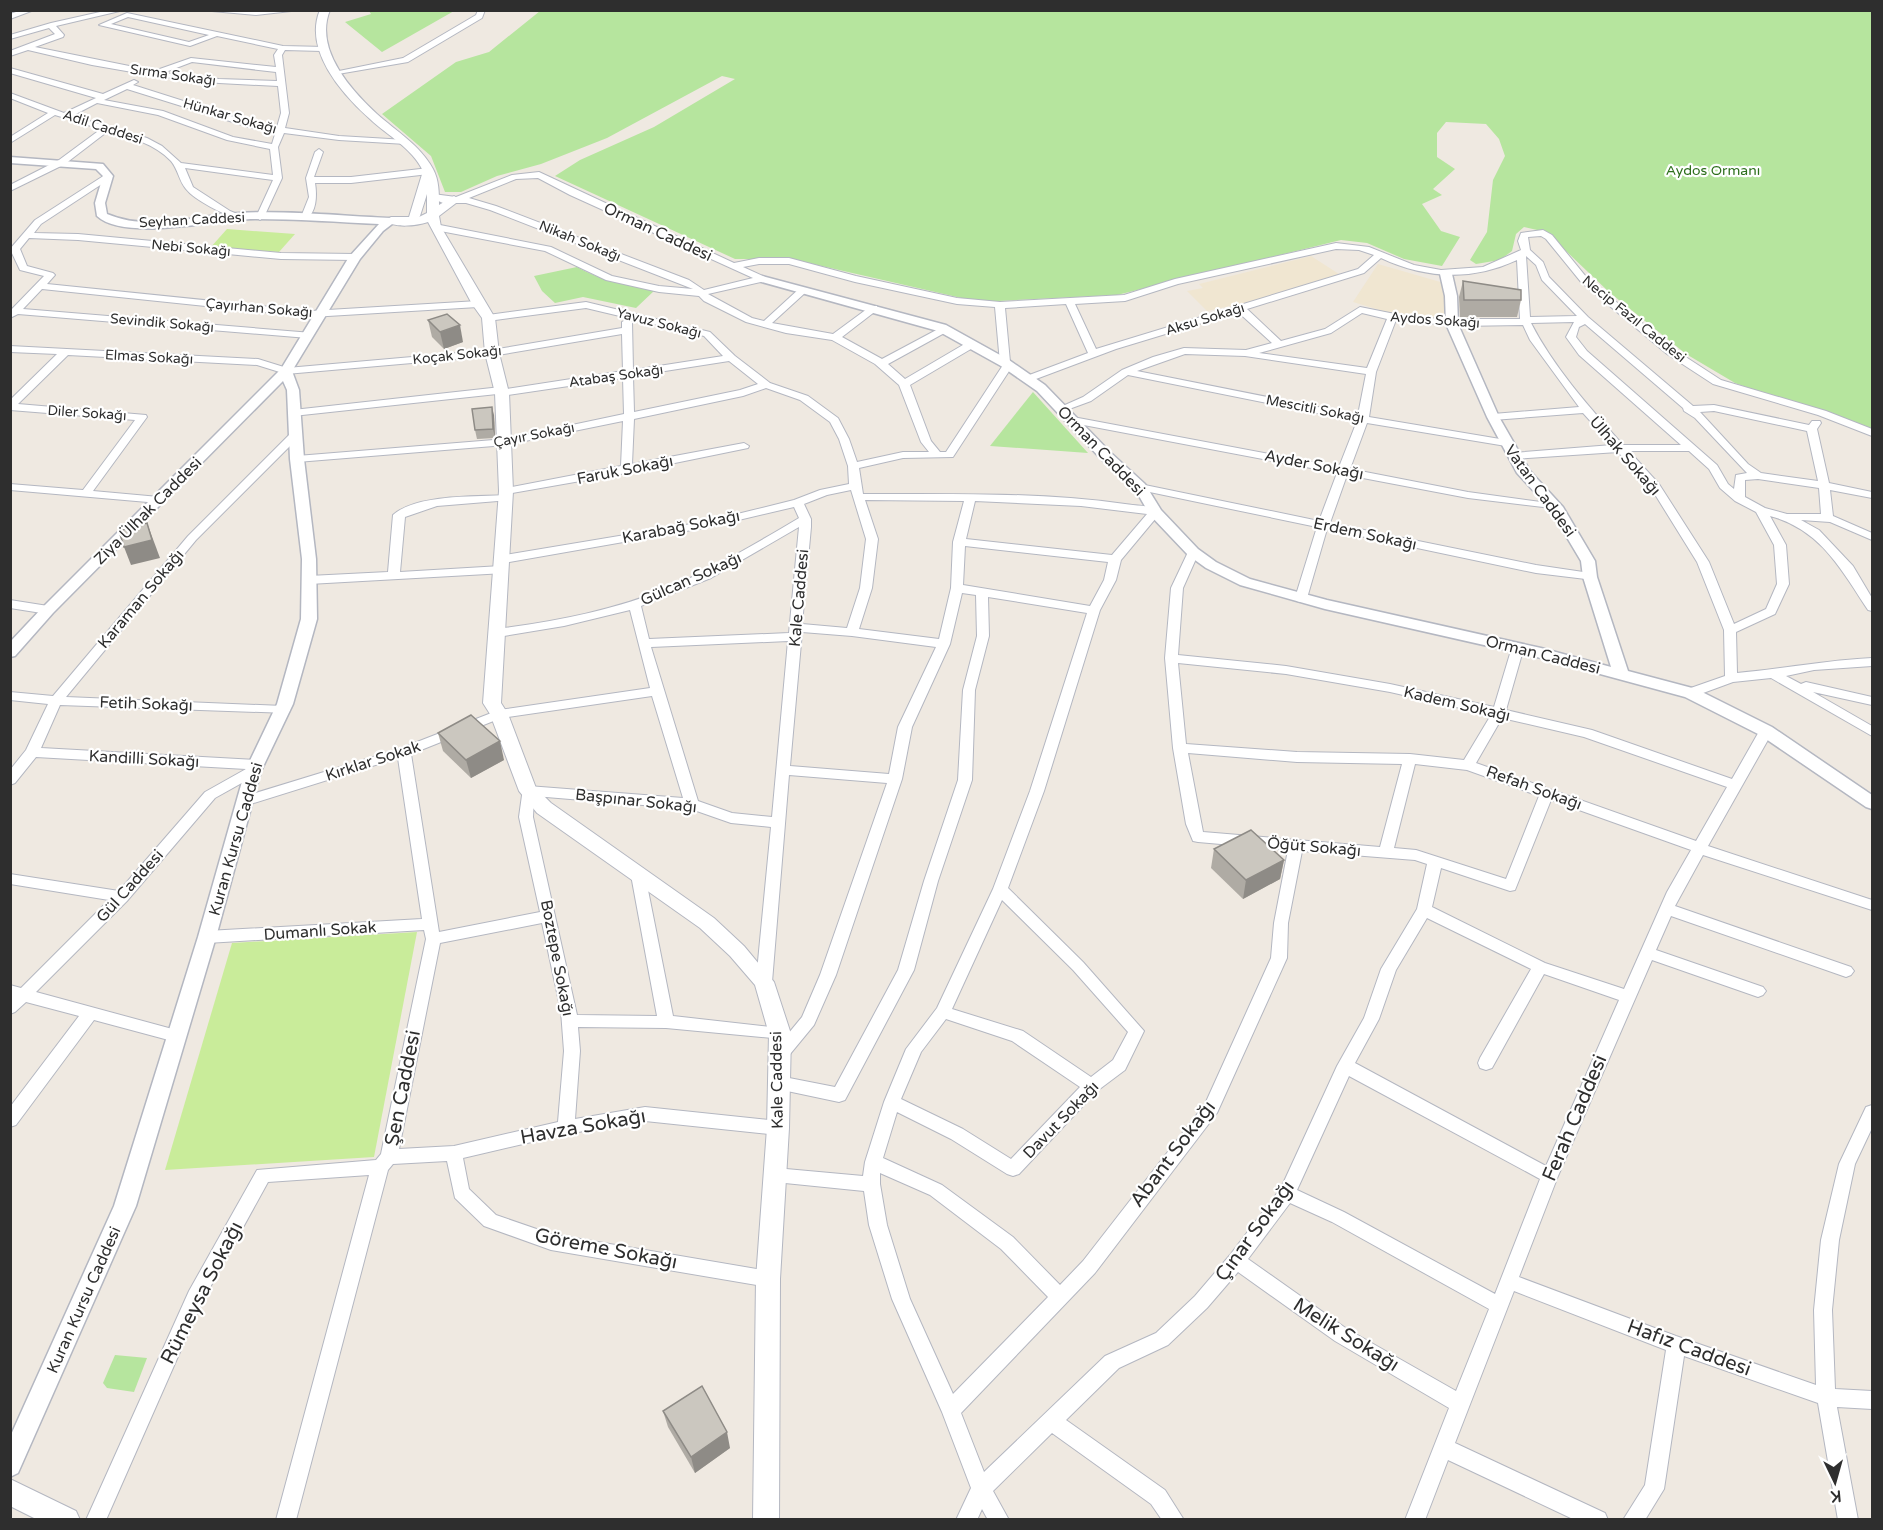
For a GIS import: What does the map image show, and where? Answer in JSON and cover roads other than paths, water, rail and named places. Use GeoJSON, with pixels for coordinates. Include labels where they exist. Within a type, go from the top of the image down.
{"type":"FeatureCollection","features":[{"type":"Feature","properties":{"kind":"main road"},"geometry":{"type":"LineString","coordinates":[[324,10],[321,28],[322,48],[353,94],[374,117],[419,155],[429,171],[435,211],[478,304],[488,318],[492,353],[501,392],[506,442],[506,495],[492,703],[499,714],[528,790],[544,808],[707,922],[764,982]]}},
{"type":"Feature","properties":{"kind":"main road"},"geometry":{"type":"LineString","coordinates":[[416,218],[429,171]]}},
{"type":"Feature","properties":{"kind":"main road"},"geometry":{"type":"LineString","coordinates":[[391,221],[416,218],[435,211],[454,200]]}},
{"type":"Feature","properties":{"kind":"main road"},"geometry":{"type":"LineString","coordinates":[[416,218],[425,209],[435,211]]}},
{"type":"Feature","properties":{"kind":"main road","name":"Kale Caddesi"},"geometry":{"type":"LineString","coordinates":[[764,982],[779,1045],[778,1128],[768,1279],[766,1520]]}},
{"type":"Feature","properties":{"kind":"main road"},"geometry":{"type":"LineString","coordinates":[[10,1492],[67,1520]]}},
{"type":"Feature","properties":{"kind":"street"},"geometry":{"type":"LineString","coordinates":[[10,17],[31,10]]}},
{"type":"Feature","properties":{"kind":"street"},"geometry":{"type":"LineString","coordinates":[[204,10],[256,13],[297,10]]}},
{"type":"Feature","properties":{"kind":"street"},"geometry":{"type":"LineString","coordinates":[[338,72],[392,64],[410,58],[479,16],[483,13],[482,10]]}},
{"type":"Feature","properties":{"kind":"street"},"geometry":{"type":"LineString","coordinates":[[10,54],[30,48],[56,30],[124,13],[283,48],[322,48]]}},
{"type":"Feature","properties":{"kind":"street"},"geometry":{"type":"LineString","coordinates":[[124,13],[112,22],[103,25],[190,44],[217,34]]}},
{"type":"Feature","properties":{"kind":"street"},"geometry":{"type":"LineString","coordinates":[[10,37],[112,22]]}},
{"type":"Feature","properties":{"kind":"street","name":"Sırma Sokağı"},"geometry":{"type":"LineString","coordinates":[[30,48],[151,75],[226,82],[283,84]]}},
{"type":"Feature","properties":{"kind":"street"},"geometry":{"type":"LineString","coordinates":[[260,217],[278,178],[274,147],[285,113],[278,55],[283,48]]}},
{"type":"Feature","properties":{"kind":"street"},"geometry":{"type":"LineString","coordinates":[[65,116],[151,75],[191,60],[281,70]]}},
{"type":"Feature","properties":{"kind":"street"},"geometry":{"type":"LineString","coordinates":[[10,70],[100,99],[160,113],[232,140],[256,146],[274,147]]}},
{"type":"Feature","properties":{"kind":"street","name":"Hünkar Sokağı"},"geometry":{"type":"LineString","coordinates":[[127,86],[255,126],[281,131],[406,142]]}},
{"type":"Feature","properties":{"kind":"street","name":"Adil Caddesi"},"geometry":{"type":"LineString","coordinates":[[10,95],[65,116],[155,145],[186,173],[189,188],[227,213],[238,216]]}},
{"type":"Feature","properties":{"kind":"street"},"geometry":{"type":"LineString","coordinates":[[10,141],[55,112]]}},
{"type":"Feature","properties":{"kind":"street"},"geometry":{"type":"LineString","coordinates":[[10,189],[62,162],[106,129]]}},
{"type":"Feature","properties":{"kind":"street"},"geometry":{"type":"LineString","coordinates":[[305,217],[313,197],[311,180],[319,152]]}},
{"type":"Feature","properties":{"kind":"street"},"geometry":{"type":"LineString","coordinates":[[10,160],[99,166],[108,176],[38,222],[13,249],[23,268]]}},
{"type":"Feature","properties":{"kind":"street"},"geometry":{"type":"LineString","coordinates":[[179,165],[278,178]]}},
{"type":"Feature","properties":{"kind":"street"},"geometry":{"type":"LineString","coordinates":[[311,180],[351,180],[429,171]]}},
{"type":"Feature","properties":{"kind":"street","name":"Orman Caddesi"},"geometry":{"type":"LineString","coordinates":[[454,200],[515,177],[539,175],[573,193],[762,279],[945,329],[1007,364],[1028,379],[1140,487],[1155,512],[1193,552],[1245,582],[1301,598],[1518,647],[1690,693],[1766,731],[1872,803]]}},
{"type":"Feature","properties":{"kind":"street","name":"Seyhan Caddesi"},"geometry":{"type":"LineString","coordinates":[[108,176],[100,203],[102,216],[133,224],[166,224],[238,216],[391,221]]}},
{"type":"Feature","properties":{"kind":"street","name":"Nikah Sokağı"},"geometry":{"type":"LineString","coordinates":[[454,200],[467,200],[535,222],[686,282],[702,292],[707,299],[725,309],[766,324],[835,338],[881,364],[904,384]]}},
{"type":"Feature","properties":{"kind":"street"},"geometry":{"type":"LineString","coordinates":[[435,211],[548,249],[620,281],[680,292],[702,292],[762,279]]}},
{"type":"Feature","properties":{"kind":"street"},"geometry":{"type":"LineString","coordinates":[[286,371],[355,257],[379,229],[391,221]]}},
{"type":"Feature","properties":{"kind":"street","name":"Necip Fazıl Caddesi"},"geometry":{"type":"LineString","coordinates":[[1523,252],[1524,235],[1542,233],[1549,237],[1584,280],[1671,352],[1717,382],[1822,413],[1872,433]]}},
{"type":"Feature","properties":{"kind":"street","name":"Nebi Sokağı"},"geometry":{"type":"LineString","coordinates":[[28,235],[78,237],[281,256],[355,257]]}},
{"type":"Feature","properties":{"kind":"street"},"geometry":{"type":"LineString","coordinates":[[732,266],[759,261],[789,261],[855,279],[957,301],[1000,304],[1125,298],[1175,282],[1336,246],[1361,247],[1411,267],[1446,274],[1475,271],[1508,263],[1523,252],[1540,264],[1545,278],[1585,319],[1699,416],[1744,466],[1758,476]]}},
{"type":"Feature","properties":{"kind":"street","name":"Ülhak Sokağı"},"geometry":{"type":"LineString","coordinates":[[1523,252],[1525,320],[1535,340],[1586,410],[1655,486],[1704,562],[1730,630],[1731,678]]}},
{"type":"Feature","properties":{"kind":"street","name":"Aksu Sokağı"},"geometry":{"type":"LineString","coordinates":[[1028,379],[1093,354],[1361,271],[1379,255]]}},
{"type":"Feature","properties":{"kind":"street"},"geometry":{"type":"LineString","coordinates":[[10,267],[50,275],[13,314]]}},
{"type":"Feature","properties":{"kind":"street","name":"Vatan Caddesi"},"geometry":{"type":"LineString","coordinates":[[1446,274],[1451,296],[1452,324],[1493,417],[1524,473],[1556,507],[1588,561],[1590,577],[1621,675]]}},
{"type":"Feature","properties":{"kind":"street","name":"Çayırhan Sokağı"},"geometry":{"type":"LineString","coordinates":[[40,286],[321,313],[478,304]]}},
{"type":"Feature","properties":{"kind":"street"},"geometry":{"type":"LineString","coordinates":[[766,324],[803,290]]}},
{"type":"Feature","properties":{"kind":"street"},"geometry":{"type":"LineString","coordinates":[[1069,301],[1093,354]]}},
{"type":"Feature","properties":{"kind":"street"},"geometry":{"type":"LineString","coordinates":[[944,455],[1007,364],[1000,304]]}},
{"type":"Feature","properties":{"kind":"street","name":"Yavuz Sokağı"},"geometry":{"type":"LineString","coordinates":[[488,318],[586,305],[707,334],[766,385],[804,398],[834,420],[844,439],[853,466],[857,492],[872,539],[866,588],[852,632]]}},
{"type":"Feature","properties":{"kind":"street"},"geometry":{"type":"LineString","coordinates":[[835,338],[874,308]]}},
{"type":"Feature","properties":{"kind":"street"},"geometry":{"type":"LineString","coordinates":[[1240,308],[1278,343]]}},
{"type":"Feature","properties":{"kind":"street","name":"Aydos Sokağı"},"geometry":{"type":"LineString","coordinates":[[1246,353],[1328,331],[1360,310],[1392,318],[1452,324],[1520,323],[1525,320]]}},
{"type":"Feature","properties":{"kind":"street","name":"Sevindik Sokağı"},"geometry":{"type":"LineString","coordinates":[[13,314],[309,335]]}},
{"type":"Feature","properties":{"kind":"street"},"geometry":{"type":"LineString","coordinates":[[626,470],[629,415],[628,315]]}},
{"type":"Feature","properties":{"kind":"street"},"geometry":{"type":"LineString","coordinates":[[1301,598],[1323,525],[1345,472],[1363,419],[1371,372],[1392,318]]}},
{"type":"Feature","properties":{"kind":"street"},"geometry":{"type":"LineString","coordinates":[[1525,320],[1585,319]]}},
{"type":"Feature","properties":{"kind":"street"},"geometry":{"type":"LineString","coordinates":[[1585,319],[1575,326],[1571,337],[1583,353],[1713,466],[1724,486],[1739,498],[1761,510],[1787,517],[1815,532],[1849,569],[1872,607]]}},
{"type":"Feature","properties":{"kind":"street"},"geometry":{"type":"LineString","coordinates":[[881,364],[945,329]]}},
{"type":"Feature","properties":{"kind":"street","name":"Koçak Sokağı"},"geometry":{"type":"LineString","coordinates":[[286,371],[492,353],[627,330]]}},
{"type":"Feature","properties":{"kind":"street"},"geometry":{"type":"LineString","coordinates":[[944,455],[926,442],[904,384],[972,344]]}},
{"type":"Feature","properties":{"kind":"street","name":"Elmas Sokağı"},"geometry":{"type":"LineString","coordinates":[[10,349],[258,362],[286,371]]}},
{"type":"Feature","properties":{"kind":"street","name":"Aydos Sokağı"},"geometry":{"type":"LineString","coordinates":[[1061,409],[1086,399],[1126,372],[1184,351],[1246,353],[1371,372]]}},
{"type":"Feature","properties":{"kind":"street"},"geometry":{"type":"LineString","coordinates":[[10,406],[64,353]]}},
{"type":"Feature","properties":{"kind":"street","name":"Atabaş Sokağı"},"geometry":{"type":"LineString","coordinates":[[293,413],[501,392],[629,375],[731,357]]}},
{"type":"Feature","properties":{"kind":"street","name":"Kuran Kursu Caddesi"},"geometry":{"type":"LineString","coordinates":[[10,1465],[125,1206],[207,937],[254,768],[283,710],[309,619],[309,559],[297,459],[293,390],[286,371]]}},
{"type":"Feature","properties":{"kind":"street","name":"Ziya Ülhak Caddesi"},"geometry":{"type":"LineString","coordinates":[[10,652],[48,610],[286,371]]}},
{"type":"Feature","properties":{"kind":"street","name":"Mescitli Sokağı"},"geometry":{"type":"LineString","coordinates":[[1126,372],[1363,419],[1506,443]]}},
{"type":"Feature","properties":{"kind":"street","name":"Çayır Sokağı"},"geometry":{"type":"LineString","coordinates":[[297,459],[506,442],[743,393],[766,385]]}},
{"type":"Feature","properties":{"kind":"street","name":"Diler Sokağı"},"geometry":{"type":"LineString","coordinates":[[10,406],[142,417],[87,492]]}},
{"type":"Feature","properties":{"kind":"street"},"geometry":{"type":"LineString","coordinates":[[1688,409],[1714,408],[1812,429]]}},
{"type":"Feature","properties":{"kind":"street"},"geometry":{"type":"LineString","coordinates":[[1493,417],[1586,410]]}},
{"type":"Feature","properties":{"kind":"street"},"geometry":{"type":"LineString","coordinates":[[1822,413],[1812,429],[1824,485],[1827,517]]}},
{"type":"Feature","properties":{"kind":"street","name":"Ayder Sokağı"},"geometry":{"type":"LineString","coordinates":[[1073,420],[1468,495],[1556,507]]}},
{"type":"Feature","properties":{"kind":"street","name":"Karaman Sokağı"},"geometry":{"type":"LineString","coordinates":[[10,780],[32,752],[56,700],[192,538],[295,435]]}},
{"type":"Feature","properties":{"kind":"street","name":"Faruk Sokağı"},"geometry":{"type":"LineString","coordinates":[[394,576],[399,516],[410,509],[506,495],[744,446]]}},
{"type":"Feature","properties":{"kind":"street"},"geometry":{"type":"LineString","coordinates":[[1513,456],[1622,448],[1691,448]]}},
{"type":"Feature","properties":{"kind":"street"},"geometry":{"type":"LineString","coordinates":[[853,466],[903,455],[944,455]]}},
{"type":"Feature","properties":{"kind":"street"},"geometry":{"type":"LineString","coordinates":[[1739,498],[1740,477],[1758,476],[1824,485],[1872,495]]}},
{"type":"Feature","properties":{"kind":"street"},"geometry":{"type":"LineString","coordinates":[[10,487],[159,500]]}},
{"type":"Feature","properties":{"kind":"street","name":"Erdem Sokağı"},"geometry":{"type":"LineString","coordinates":[[1140,487],[1536,569],[1590,577]]}},
{"type":"Feature","properties":{"kind":"street","name":"Karabağ Sokağı"},"geometry":{"type":"LineString","coordinates":[[309,580],[394,576],[502,565],[709,524],[798,503],[824,492],[1107,505],[1155,512]]}},
{"type":"Feature","properties":{"kind":"street"},"geometry":{"type":"LineString","coordinates":[[570,1021],[666,1022],[779,1045],[808,1021],[828,975],[895,779],[905,727],[944,644],[957,588],[959,542],[970,498]]}},
{"type":"Feature","properties":{"kind":"street","name":"Kale Caddesi"},"geometry":{"type":"LineString","coordinates":[[764,982],[785,770],[805,519],[798,503]]}},
{"type":"Feature","properties":{"kind":"street"},"geometry":{"type":"LineString","coordinates":[[1730,630],[1771,611],[1784,584],[1780,545],[1761,510]]}},
{"type":"Feature","properties":{"kind":"street"},"geometry":{"type":"LineString","coordinates":[[999,1520],[981,1489],[951,1410],[901,1299],[878,1225],[871,1184],[873,1162],[892,1102],[914,1049],[943,1012],[1000,889],[1037,791],[1094,610],[1110,580],[1115,559],[1155,512]]}},
{"type":"Feature","properties":{"kind":"street"},"geometry":{"type":"LineString","coordinates":[[1787,517],[1819,515],[1849,524],[1872,537]]}},
{"type":"Feature","properties":{"kind":"street","name":"Gülcan Sokağı"},"geometry":{"type":"LineString","coordinates":[[498,633],[542,627],[635,605],[711,573],[805,519]]}},
{"type":"Feature","properties":{"kind":"street"},"geometry":{"type":"LineString","coordinates":[[959,542],[1115,559]]}},
{"type":"Feature","properties":{"kind":"street","name":"Öğüt Sokağı"},"geometry":{"type":"LineString","coordinates":[[1193,552],[1177,588],[1171,658],[1180,748],[1193,824],[1198,837],[1416,855],[1510,886],[1547,793]]}},
{"type":"Feature","properties":{"kind":"street"},"geometry":{"type":"LineString","coordinates":[[957,588],[1094,610]]}},
{"type":"Feature","properties":{"kind":"street"},"geometry":{"type":"LineString","coordinates":[[778,1083],[839,1095],[906,970],[931,881],[965,780],[969,690],[983,636],[982,592]]}},
{"type":"Feature","properties":{"kind":"street"},"geometry":{"type":"LineString","coordinates":[[10,604],[48,610]]}},
{"type":"Feature","properties":{"kind":"street"},"geometry":{"type":"LineString","coordinates":[[635,605],[643,643],[692,804]]}},
{"type":"Feature","properties":{"kind":"street"},"geometry":{"type":"LineString","coordinates":[[643,643],[796,632],[852,632],[944,644]]}},
{"type":"Feature","properties":{"kind":"street"},"geometry":{"type":"LineString","coordinates":[[1468,765],[1498,714],[1518,647]]}},
{"type":"Feature","properties":{"kind":"street","name":"Kadem Sokağı"},"geometry":{"type":"LineString","coordinates":[[1171,658],[1309,674],[1390,688],[1587,733],[1735,785]]}},
{"type":"Feature","properties":{"kind":"street"},"geometry":{"type":"LineString","coordinates":[[1690,693],[1731,678],[1773,674],[1814,666],[1872,662]]}},
{"type":"Feature","properties":{"kind":"street"},"geometry":{"type":"LineString","coordinates":[[1773,674],[1817,690],[1872,701]]}},
{"type":"Feature","properties":{"kind":"street"},"geometry":{"type":"LineString","coordinates":[[1773,674],[1872,732]]}},
{"type":"Feature","properties":{"kind":"street","name":"Kırklar Sokak"},"geometry":{"type":"LineString","coordinates":[[244,801],[404,752],[499,714],[658,691]]}},
{"type":"Feature","properties":{"kind":"street","name":"Fetih Sokağı"},"geometry":{"type":"LineString","coordinates":[[10,696],[283,710]]}},
{"type":"Feature","properties":{"kind":"street","name":"Ferah Caddesi"},"geometry":{"type":"LineString","coordinates":[[1415,1520],[1550,1176],[1666,909],[1766,731]]}},
{"type":"Feature","properties":{"kind":"street","name":"Refah Sokağı"},"geometry":{"type":"LineString","coordinates":[[1180,748],[1297,757],[1410,759],[1468,765],[1699,848],[1872,905]]}},
{"type":"Feature","properties":{"kind":"street","name":"Kandilli Sokağı"},"geometry":{"type":"LineString","coordinates":[[32,752],[254,768]]}},
{"type":"Feature","properties":{"kind":"street","name":"Şen Caddesi"},"geometry":{"type":"LineString","coordinates":[[286,1520],[384,1162],[432,932],[404,752]]}},
{"type":"Feature","properties":{"kind":"street"},"geometry":{"type":"LineString","coordinates":[[1386,854],[1410,759]]}},
{"type":"Feature","properties":{"kind":"street","name":"Gül Caddesi"},"geometry":{"type":"LineString","coordinates":[[10,1008],[17,993],[122,897],[210,795],[254,768]]}},
{"type":"Feature","properties":{"kind":"street"},"geometry":{"type":"LineString","coordinates":[[785,770],[895,779]]}},
{"type":"Feature","properties":{"kind":"street","name":"Başpınar Sokağı"},"geometry":{"type":"LineString","coordinates":[[528,790],[692,804],[731,818],[778,823]]}},
{"type":"Feature","properties":{"kind":"street","name":"Boztepe Sokağı"},"geometry":{"type":"LineString","coordinates":[[528,790],[526,817],[570,1021],[573,1051],[566,1127]]}},
{"type":"Feature","properties":{"kind":"street","name":"Abant Sokağı"},"geometry":{"type":"LineString","coordinates":[[951,1410],[1089,1267],[1170,1158],[1211,1108],[1279,958],[1281,923],[1296,844]]}},
{"type":"Feature","properties":{"kind":"street","name":"Çınar Sokağı"},"geometry":{"type":"LineString","coordinates":[[966,1520],[981,1489],[1053,1422],[1112,1362],[1162,1339],[1201,1302],[1236,1261],[1287,1193],[1345,1066],[1371,1019],[1389,969],[1424,910],[1435,861]]}},
{"type":"Feature","properties":{"kind":"street"},"geometry":{"type":"LineString","coordinates":[[638,875],[666,1022]]}},
{"type":"Feature","properties":{"kind":"street"},"geometry":{"type":"LineString","coordinates":[[10,879],[122,897]]}},
{"type":"Feature","properties":{"kind":"street","name":"Davut Sokağı"},"geometry":{"type":"LineString","coordinates":[[892,1102],[957,1134],[1013,1169],[1091,1086],[1119,1065],[1136,1031],[1078,966],[1000,889]]}},
{"type":"Feature","properties":{"kind":"street"},"geometry":{"type":"LineString","coordinates":[[1666,909],[1846,971]]}},
{"type":"Feature","properties":{"kind":"street"},"geometry":{"type":"LineString","coordinates":[[1424,910],[1540,967],[1628,997]]}},
{"type":"Feature","properties":{"kind":"street","name":"Dumanlı Sokak"},"geometry":{"type":"LineString","coordinates":[[207,937],[432,932],[549,916]]}},
{"type":"Feature","properties":{"kind":"street"},"geometry":{"type":"LineString","coordinates":[[1647,952],[1758,991]]}},
{"type":"Feature","properties":{"kind":"street"},"geometry":{"type":"LineString","coordinates":[[1485,1064],[1540,967]]}},
{"type":"Feature","properties":{"kind":"street"},"geometry":{"type":"LineString","coordinates":[[17,993],[177,1036]]}},
{"type":"Feature","properties":{"kind":"street"},"geometry":{"type":"LineString","coordinates":[[943,1012],[1017,1036],[1091,1086]]}},
{"type":"Feature","properties":{"kind":"street"},"geometry":{"type":"LineString","coordinates":[[10,1120],[90,1013]]}},
{"type":"Feature","properties":{"kind":"street"},"geometry":{"type":"LineString","coordinates":[[1345,1066],[1550,1176]]}},
{"type":"Feature","properties":{"kind":"street"},"geometry":{"type":"LineString","coordinates":[[1848,1520],[1826,1397],[1823,1310],[1830,1240],[1847,1164],[1872,1112]]}},
{"type":"Feature","properties":{"kind":"street","name":"Havza Sokağı"},"geometry":{"type":"LineString","coordinates":[[384,1162],[454,1154],[566,1127],[645,1114],[778,1128]]}},
{"type":"Feature","properties":{"kind":"street","name":"Göreme Sokağı"},"geometry":{"type":"LineString","coordinates":[[454,1154],[461,1193],[490,1221],[551,1242],[768,1279]]}},
{"type":"Feature","properties":{"kind":"street","name":"Rümeysa Sokağı"},"geometry":{"type":"LineString","coordinates":[[96,1520],[195,1297],[263,1175],[384,1162]]}},
{"type":"Feature","properties":{"kind":"street"},"geometry":{"type":"LineString","coordinates":[[873,1162],[936,1190],[1007,1243],[1060,1297]]}},
{"type":"Feature","properties":{"kind":"street"},"geometry":{"type":"LineString","coordinates":[[775,1175],[871,1184]]}},
{"type":"Feature","properties":{"kind":"street"},"geometry":{"type":"LineString","coordinates":[[1287,1193],[1338,1217],[1498,1305]]}},
{"type":"Feature","properties":{"kind":"street","name":"Melik Sokağı"},"geometry":{"type":"LineString","coordinates":[[1236,1261],[1341,1335],[1460,1404]]}},
{"type":"Feature","properties":{"kind":"street","name":"Hafız Caddesi"},"geometry":{"type":"LineString","coordinates":[[1509,1281],[1676,1345],[1826,1397],[1872,1400]]}},
{"type":"Feature","properties":{"kind":"street"},"geometry":{"type":"LineString","coordinates":[[1633,1520],[1654,1489],[1676,1345]]}},
{"type":"Feature","properties":{"kind":"street"},"geometry":{"type":"LineString","coordinates":[[1053,1422],[1158,1497],[1174,1520]]}},
{"type":"Feature","properties":{"kind":"street"},"geometry":{"type":"LineString","coordinates":[[1442,1447],[1598,1520]]}},
{"type":"Feature","properties":{"kind":"park label","name":"Aydos Ormanı"},"geometry":{"type":"Point","coordinates":[1713,170]}}]}
